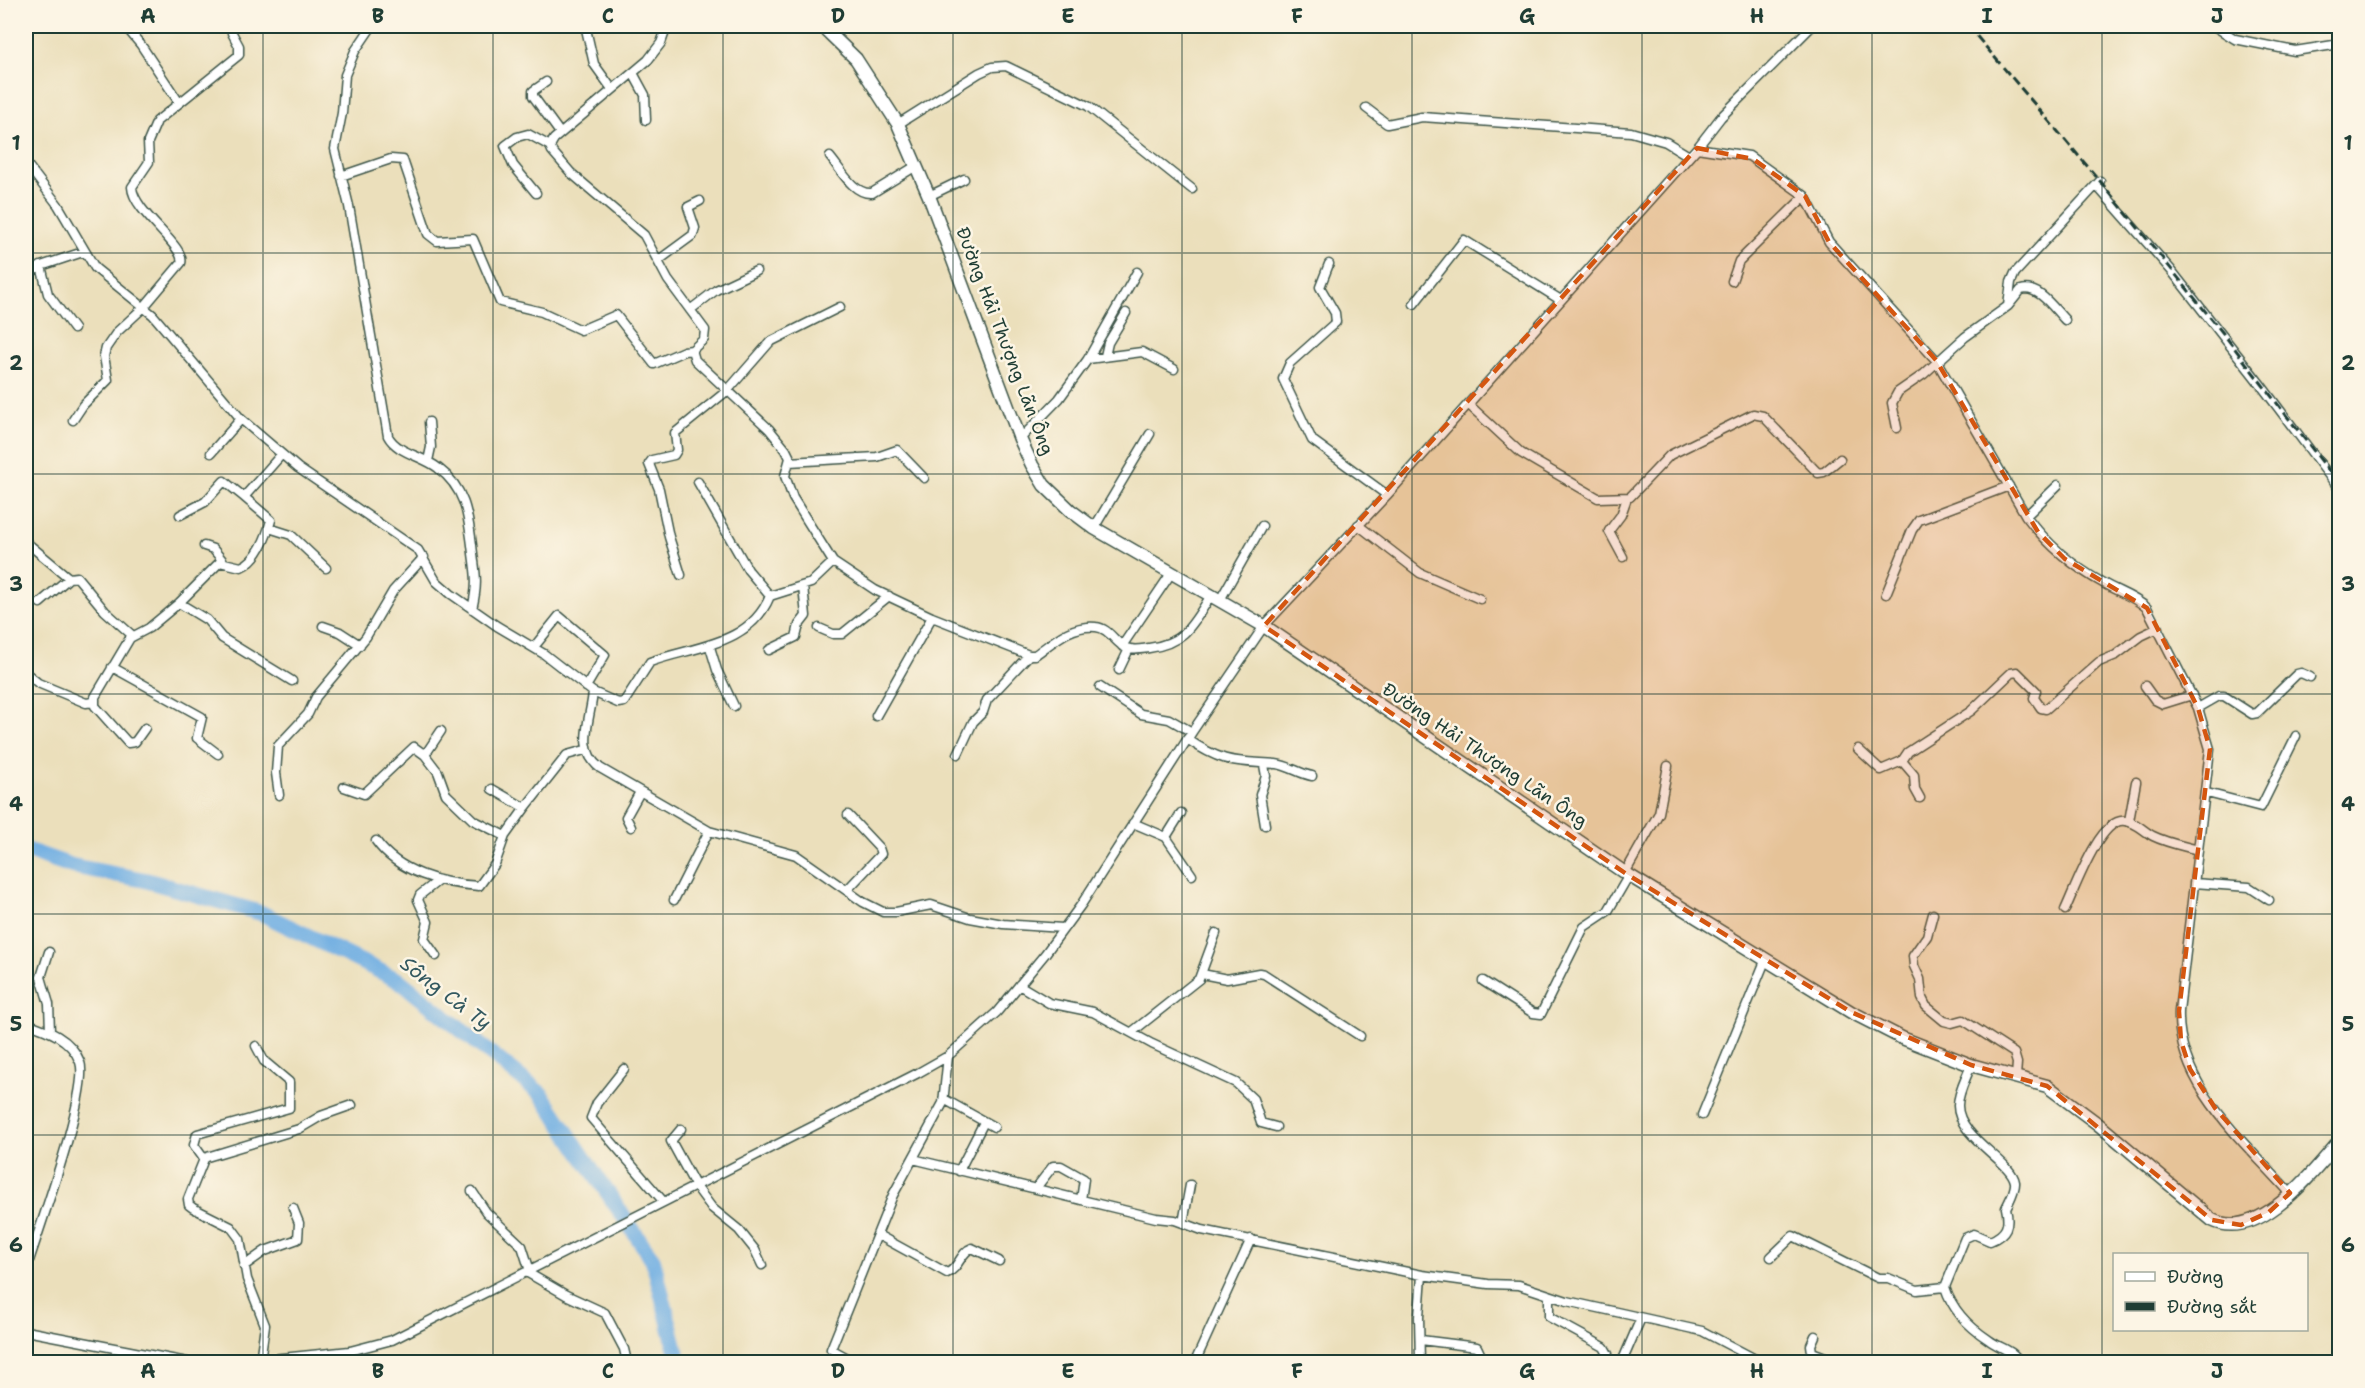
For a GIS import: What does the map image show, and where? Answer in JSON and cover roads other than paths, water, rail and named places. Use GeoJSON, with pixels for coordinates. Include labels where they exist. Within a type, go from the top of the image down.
{"type":"FeatureCollection","features":[{"type":"Feature","properties":{"kind":"street"},"geometry":{"type":"LineString","coordinates":[[125,26],[141,45],[178,101]]}},
{"type":"Feature","properties":{"kind":"street"},"geometry":{"type":"LineString","coordinates":[[372,26],[355,51],[345,75],[342,112],[335,145],[359,258],[388,436],[399,447],[428,461],[451,480],[466,504],[478,581],[472,609]]}},
{"type":"Feature","properties":{"kind":"street"},"geometry":{"type":"LineString","coordinates":[[550,146],[560,133],[633,73],[657,49],[667,26]]}},
{"type":"Feature","properties":{"kind":"street","name":"Đường Hải Thượng Lãn Ông"},"geometry":{"type":"LineString","coordinates":[[822,26],[856,59],[898,124],[929,196],[1020,439],[1044,485],[1070,510],[1094,528],[1264,626],[1627,874],[1764,961],[1874,1024],[1971,1065],[2041,1083],[2055,1090],[2212,1220],[2220,1224],[2241,1225],[2269,1212],[2340,1141]]}},
{"type":"Feature","properties":{"kind":"street"},"geometry":{"type":"LineString","coordinates":[[243,1362],[376,1346],[529,1272],[660,1202],[948,1056],[997,1012],[1082,905],[1190,735],[1264,626],[1387,495],[1559,299],[1697,148],[1721,117],[1812,26]]}},
{"type":"Feature","properties":{"kind":"street"},"geometry":{"type":"LineString","coordinates":[[2214,26],[2235,39],[2295,51],[2340,44]]}},
{"type":"Feature","properties":{"kind":"street"},"geometry":{"type":"LineString","coordinates":[[586,29],[594,64],[612,89]]}},
{"type":"Feature","properties":{"kind":"street"},"geometry":{"type":"LineString","coordinates":[[73,420],[83,405],[108,380],[104,356],[106,348],[117,332],[144,307],[183,258],[177,248],[148,217],[132,187],[149,162],[148,142],[159,118],[239,55],[239,46],[232,33]]}},
{"type":"Feature","properties":{"kind":"street"},"geometry":{"type":"LineString","coordinates":[[898,124],[980,73],[992,67],[1006,66],[1088,106],[1192,189]]}},
{"type":"Feature","properties":{"kind":"street"},"geometry":{"type":"LineString","coordinates":[[633,73],[645,95],[646,120]]}},
{"type":"Feature","properties":{"kind":"street"},"geometry":{"type":"LineString","coordinates":[[546,82],[533,92],[533,96],[560,133]]}},
{"type":"Feature","properties":{"kind":"street"},"geometry":{"type":"LineString","coordinates":[[1366,108],[1387,124],[1432,117],[1630,132],[1666,142],[1689,156]]}},
{"type":"Feature","properties":{"kind":"street"},"geometry":{"type":"LineString","coordinates":[[341,176],[391,159],[403,160],[428,234],[436,241],[468,237],[473,239],[500,302],[542,312],[581,330],[616,315],[654,364],[684,351],[692,350],[704,339],[706,333],[668,280],[659,260],[636,227],[571,173],[550,146],[528,134],[517,137],[505,146],[513,165],[536,193]]}},
{"type":"Feature","properties":{"kind":"street"},"geometry":{"type":"LineString","coordinates":[[1697,148],[1749,156],[1805,196],[1829,242],[1936,360],[2026,516],[2038,532],[2065,559],[2102,583],[2138,600],[2147,608],[2198,708],[2210,749],[2179,1011],[2181,1041],[2190,1069],[2215,1108],[2290,1193]]}},
{"type":"Feature","properties":{"kind":"street"},"geometry":{"type":"LineString","coordinates":[[830,157],[858,190],[865,194],[872,193],[916,166]]}},
{"type":"Feature","properties":{"kind":"street"},"geometry":{"type":"LineString","coordinates":[[26,163],[64,215],[83,252],[101,274],[144,307],[241,419],[281,454],[404,538],[424,557],[439,584],[472,609],[534,647],[589,690],[621,704],[627,701],[650,662],[688,649],[711,647],[755,620],[770,596],[811,583],[833,562]]}},
{"type":"Feature","properties":{"kind":"street"},"geometry":{"type":"LineString","coordinates":[[929,196],[964,179]]}},
{"type":"Feature","properties":{"kind":"street"},"geometry":{"type":"LineString","coordinates":[[2008,306],[2011,282],[2015,273],[2099,184],[2184,287],[2340,490]]}},
{"type":"Feature","properties":{"kind":"street"},"geometry":{"type":"LineString","coordinates":[[1732,281],[1739,261],[1805,196]]}},
{"type":"Feature","properties":{"kind":"street"},"geometry":{"type":"LineString","coordinates":[[659,260],[693,235],[695,228],[688,207],[700,201]]}},
{"type":"Feature","properties":{"kind":"street"},"geometry":{"type":"LineString","coordinates":[[1414,304],[1464,240],[1559,299]]}},
{"type":"Feature","properties":{"kind":"street"},"geometry":{"type":"LineString","coordinates":[[26,275],[41,266],[83,252]]}},
{"type":"Feature","properties":{"kind":"street"},"geometry":{"type":"LineString","coordinates":[[1329,264],[1320,287],[1335,313],[1336,322],[1290,363],[1283,379],[1312,440],[1387,495]]}},
{"type":"Feature","properties":{"kind":"street"},"geometry":{"type":"LineString","coordinates":[[41,266],[48,294],[74,329]]}},
{"type":"Feature","properties":{"kind":"street"},"geometry":{"type":"LineString","coordinates":[[690,310],[721,287],[756,271]]}},
{"type":"Feature","properties":{"kind":"street"},"geometry":{"type":"LineString","coordinates":[[1020,439],[1059,399],[1088,359],[1137,272]]}},
{"type":"Feature","properties":{"kind":"street"},"geometry":{"type":"LineString","coordinates":[[1898,428],[1893,399],[1936,360],[2008,306],[2021,290],[2036,291],[2065,320]]}},
{"type":"Feature","properties":{"kind":"street"},"geometry":{"type":"LineString","coordinates":[[681,576],[669,537],[659,489],[649,464],[652,460],[674,455],[677,450],[675,433],[728,390],[770,342],[840,306]]}},
{"type":"Feature","properties":{"kind":"street"},"geometry":{"type":"LineString","coordinates":[[1105,356],[1108,343],[1126,313]]}},
{"type":"Feature","properties":{"kind":"street"},"geometry":{"type":"LineString","coordinates":[[692,350],[695,360],[779,440],[788,454],[789,462],[785,476],[793,498],[833,562],[861,582],[932,617],[1029,655],[1035,655],[1069,632],[1090,627],[1102,628],[1126,647],[1155,647],[1176,642],[1216,597],[1262,526]]}},
{"type":"Feature","properties":{"kind":"street"},"geometry":{"type":"LineString","coordinates":[[1088,359],[1142,352],[1174,369]]}},
{"type":"Feature","properties":{"kind":"street"},"geometry":{"type":"LineString","coordinates":[[1468,404],[1521,453],[1598,498],[1627,498]]}},
{"type":"Feature","properties":{"kind":"street"},"geometry":{"type":"LineString","coordinates":[[1623,557],[1609,531],[1621,515],[1627,498],[1670,455],[1754,414],[1763,416],[1818,473],[1840,459]]}},
{"type":"Feature","properties":{"kind":"street"},"geometry":{"type":"LineString","coordinates":[[211,453],[241,419]]}},
{"type":"Feature","properties":{"kind":"street"},"geometry":{"type":"LineString","coordinates":[[428,461],[431,447],[429,422]]}},
{"type":"Feature","properties":{"kind":"street"},"geometry":{"type":"LineString","coordinates":[[1094,528],[1150,434]]}},
{"type":"Feature","properties":{"kind":"street"},"geometry":{"type":"LineString","coordinates":[[789,462],[877,458],[897,450],[924,478]]}},
{"type":"Feature","properties":{"kind":"street"},"geometry":{"type":"LineString","coordinates":[[244,497],[281,454]]}},
{"type":"Feature","properties":{"kind":"street"},"geometry":{"type":"LineString","coordinates":[[180,515],[205,502],[224,481],[270,517],[269,528],[261,546],[246,565],[235,567],[223,561],[213,549],[204,546]]}},
{"type":"Feature","properties":{"kind":"street"},"geometry":{"type":"LineString","coordinates":[[698,482],[748,570],[770,596]]}},
{"type":"Feature","properties":{"kind":"street"},"geometry":{"type":"LineString","coordinates":[[2026,516],[2058,485]]}},
{"type":"Feature","properties":{"kind":"street"},"geometry":{"type":"LineString","coordinates":[[1886,594],[1912,530],[1919,520],[2009,486]]}},
{"type":"Feature","properties":{"kind":"street"},"geometry":{"type":"LineString","coordinates":[[1358,525],[1419,573],[1480,599]]}},
{"type":"Feature","properties":{"kind":"street"},"geometry":{"type":"LineString","coordinates":[[269,528],[291,535],[326,568]]}},
{"type":"Feature","properties":{"kind":"street"},"geometry":{"type":"LineString","coordinates":[[26,542],[69,578],[79,578],[105,611],[133,636]]}},
{"type":"Feature","properties":{"kind":"street"},"geometry":{"type":"LineString","coordinates":[[279,795],[276,773],[278,747],[308,714],[316,697],[360,645],[393,591],[424,557]]}},
{"type":"Feature","properties":{"kind":"street"},"geometry":{"type":"LineString","coordinates":[[93,702],[112,667],[133,636],[149,628],[180,603],[223,561]]}},
{"type":"Feature","properties":{"kind":"street"},"geometry":{"type":"LineString","coordinates":[[1119,670],[1126,647],[1172,572]]}},
{"type":"Feature","properties":{"kind":"street"},"geometry":{"type":"LineString","coordinates":[[40,603],[69,578]]}},
{"type":"Feature","properties":{"kind":"street"},"geometry":{"type":"LineString","coordinates":[[769,650],[796,637],[806,616],[802,586]]}},
{"type":"Feature","properties":{"kind":"street"},"geometry":{"type":"LineString","coordinates":[[819,628],[832,634],[842,633],[889,596]]}},
{"type":"Feature","properties":{"kind":"street"},"geometry":{"type":"LineString","coordinates":[[180,603],[202,617],[222,638],[292,681]]}},
{"type":"Feature","properties":{"kind":"street"},"geometry":{"type":"LineString","coordinates":[[534,647],[559,616],[605,655],[589,690],[585,750],[600,768],[709,831],[796,855],[863,902],[888,913],[931,905],[970,918],[1003,924],[1063,928]]}},
{"type":"Feature","properties":{"kind":"street"},"geometry":{"type":"LineString","coordinates":[[876,716],[932,617]]}},
{"type":"Feature","properties":{"kind":"street"},"geometry":{"type":"LineString","coordinates":[[323,626],[340,632],[360,645]]}},
{"type":"Feature","properties":{"kind":"street"},"geometry":{"type":"LineString","coordinates":[[1858,749],[1881,770],[1902,761],[1915,746],[1971,711],[2012,673],[2017,672],[2036,691],[2034,698],[2041,708],[2046,709],[2099,662],[2116,655],[2141,636],[2158,628]]}},
{"type":"Feature","properties":{"kind":"street"},"geometry":{"type":"LineString","coordinates":[[711,647],[717,670],[734,706]]}},
{"type":"Feature","properties":{"kind":"street"},"geometry":{"type":"LineString","coordinates":[[958,754],[973,722],[983,712],[987,700],[1029,655]]}},
{"type":"Feature","properties":{"kind":"street"},"geometry":{"type":"LineString","coordinates":[[112,667],[202,717],[197,738],[218,754]]}},
{"type":"Feature","properties":{"kind":"street"},"geometry":{"type":"LineString","coordinates":[[26,673],[38,683],[86,703],[93,702]]}},
{"type":"Feature","properties":{"kind":"street"},"geometry":{"type":"LineString","coordinates":[[2198,708],[2223,696],[2252,714],[2258,713],[2297,674],[2310,677]]}},
{"type":"Feature","properties":{"kind":"street"},"geometry":{"type":"LineString","coordinates":[[2145,686],[2155,700],[2163,704],[2192,695]]}},
{"type":"Feature","properties":{"kind":"street"},"geometry":{"type":"LineString","coordinates":[[1100,687],[1141,714],[1169,719],[1222,759],[1264,765],[1279,764],[1312,776]]}},
{"type":"Feature","properties":{"kind":"street"},"geometry":{"type":"LineString","coordinates":[[93,702],[128,743],[135,742],[145,728]]}},
{"type":"Feature","properties":{"kind":"street"},"geometry":{"type":"LineString","coordinates":[[425,755],[441,731]]}},
{"type":"Feature","properties":{"kind":"street"},"geometry":{"type":"LineString","coordinates":[[2206,793],[2261,807],[2296,736]]}},
{"type":"Feature","properties":{"kind":"street"},"geometry":{"type":"LineString","coordinates":[[344,787],[364,794],[414,747],[425,755],[438,772],[446,794],[473,820],[506,836]]}},
{"type":"Feature","properties":{"kind":"street"},"geometry":{"type":"LineString","coordinates":[[376,841],[390,858],[439,880],[482,884],[495,864],[506,836],[525,808],[567,755],[585,750]]}},
{"type":"Feature","properties":{"kind":"street"},"geometry":{"type":"LineString","coordinates":[[1902,761],[1914,775],[1915,789],[1920,798]]}},
{"type":"Feature","properties":{"kind":"street"},"geometry":{"type":"LineString","coordinates":[[1264,765],[1266,776],[1260,795],[1265,825]]}},
{"type":"Feature","properties":{"kind":"street"},"geometry":{"type":"LineString","coordinates":[[1482,981],[1533,1013],[1541,1014],[1584,927],[1608,910],[1659,813],[1668,766]]}},
{"type":"Feature","properties":{"kind":"street"},"geometry":{"type":"LineString","coordinates":[[2129,821],[2136,782]]}},
{"type":"Feature","properties":{"kind":"street"},"geometry":{"type":"LineString","coordinates":[[492,789],[525,808]]}},
{"type":"Feature","properties":{"kind":"street"},"geometry":{"type":"LineString","coordinates":[[631,827],[626,817],[639,792]]}},
{"type":"Feature","properties":{"kind":"street"},"geometry":{"type":"LineString","coordinates":[[1166,837],[1181,813]]}},
{"type":"Feature","properties":{"kind":"street"},"geometry":{"type":"LineString","coordinates":[[847,890],[881,854],[879,848],[848,816]]}},
{"type":"Feature","properties":{"kind":"street"},"geometry":{"type":"LineString","coordinates":[[2065,909],[2104,830],[2116,821],[2129,821],[2156,837],[2198,850]]}},
{"type":"Feature","properties":{"kind":"street"},"geometry":{"type":"LineString","coordinates":[[1133,823],[1166,837],[1192,874]]}},
{"type":"Feature","properties":{"kind":"street"},"geometry":{"type":"LineString","coordinates":[[674,900],[709,831]]}},
{"type":"Feature","properties":{"kind":"street"},"geometry":{"type":"LineString","coordinates":[[436,956],[424,939],[428,922],[418,900],[420,895],[439,880]]}},
{"type":"Feature","properties":{"kind":"street"},"geometry":{"type":"LineString","coordinates":[[2194,883],[2249,887],[2269,900]]}},
{"type":"Feature","properties":{"kind":"street"},"geometry":{"type":"LineString","coordinates":[[1933,914],[1928,936],[1917,947],[1913,956],[1923,1001],[1940,1019],[1952,1023],[1963,1020],[2014,1053],[2017,1063],[2016,1076]]}},
{"type":"Feature","properties":{"kind":"street"},"geometry":{"type":"LineString","coordinates":[[1132,1032],[1159,1008],[1196,983],[1202,974],[1216,933]]}},
{"type":"Feature","properties":{"kind":"street"},"geometry":{"type":"LineString","coordinates":[[49,952],[41,977],[49,1004],[50,1031]]}},
{"type":"Feature","properties":{"kind":"street"},"geometry":{"type":"LineString","coordinates":[[1702,1115],[1764,961]]}},
{"type":"Feature","properties":{"kind":"street"},"geometry":{"type":"LineString","coordinates":[[1202,974],[1227,979],[1264,974],[1360,1036]]}},
{"type":"Feature","properties":{"kind":"street"},"geometry":{"type":"LineString","coordinates":[[1019,985],[1049,1003],[1094,1012],[1236,1083],[1253,1099],[1261,1123],[1275,1127]]}},
{"type":"Feature","properties":{"kind":"street"},"geometry":{"type":"LineString","coordinates":[[26,1023],[50,1031],[61,1038],[77,1056],[81,1072],[70,1132],[26,1269]]}},
{"type":"Feature","properties":{"kind":"street"},"geometry":{"type":"LineString","coordinates":[[204,1159],[194,1145],[197,1134],[289,1108],[289,1082],[264,1061],[256,1046]]}},
{"type":"Feature","properties":{"kind":"street"},"geometry":{"type":"LineString","coordinates":[[855,1362],[831,1349],[893,1195],[944,1099],[948,1056]]}},
{"type":"Feature","properties":{"kind":"street"},"geometry":{"type":"LineString","coordinates":[[1971,1065],[1958,1100],[1959,1113],[1983,1148],[2012,1174],[2014,1188],[2006,1208],[2009,1221],[2006,1230],[1990,1241],[1974,1234],[1965,1238],[1945,1287],[1955,1310],[1989,1340],[2012,1352],[2019,1362]]}},
{"type":"Feature","properties":{"kind":"street"},"geometry":{"type":"LineString","coordinates":[[624,1069],[597,1103],[591,1118],[660,1202]]}},
{"type":"Feature","properties":{"kind":"street"},"geometry":{"type":"LineString","coordinates":[[944,1099],[994,1127]]}},
{"type":"Feature","properties":{"kind":"street"},"geometry":{"type":"LineString","coordinates":[[204,1159],[299,1129],[321,1116],[352,1105]]}},
{"type":"Feature","properties":{"kind":"street"},"geometry":{"type":"LineString","coordinates":[[959,1171],[984,1122]]}},
{"type":"Feature","properties":{"kind":"street"},"geometry":{"type":"LineString","coordinates":[[681,1129],[672,1141],[695,1185],[712,1208],[739,1230],[755,1250],[762,1265]]}},
{"type":"Feature","properties":{"kind":"street"},"geometry":{"type":"LineString","coordinates":[[204,1159],[188,1202],[237,1232],[251,1291],[265,1325],[260,1361]]}},
{"type":"Feature","properties":{"kind":"street"},"geometry":{"type":"LineString","coordinates":[[913,1159],[1183,1223],[1202,1230],[1422,1275],[1488,1284],[1512,1283],[1549,1295],[1702,1331],[1761,1362]]}},
{"type":"Feature","properties":{"kind":"street"},"geometry":{"type":"LineString","coordinates":[[1036,1188],[1053,1166],[1062,1166],[1084,1179],[1081,1200]]}},
{"type":"Feature","properties":{"kind":"street"},"geometry":{"type":"LineString","coordinates":[[1183,1223],[1190,1185]]}},
{"type":"Feature","properties":{"kind":"street"},"geometry":{"type":"LineString","coordinates":[[472,1191],[491,1218],[522,1246],[529,1272],[566,1295],[605,1313],[624,1349],[627,1362]]}},
{"type":"Feature","properties":{"kind":"street"},"geometry":{"type":"LineString","coordinates":[[244,1266],[265,1251],[298,1239],[299,1223],[293,1208]]}},
{"type":"Feature","properties":{"kind":"street"},"geometry":{"type":"LineString","coordinates":[[878,1234],[947,1273],[953,1270],[965,1251],[972,1248],[999,1261]]}},
{"type":"Feature","properties":{"kind":"street"},"geometry":{"type":"LineString","coordinates":[[1770,1257],[1792,1236],[1878,1278],[1888,1278],[1917,1290],[1945,1287]]}},
{"type":"Feature","properties":{"kind":"street"},"geometry":{"type":"LineString","coordinates":[[1195,1362],[1251,1239]]}},
{"type":"Feature","properties":{"kind":"street"},"geometry":{"type":"LineString","coordinates":[[1420,1362],[1419,1317],[1422,1275]]}},
{"type":"Feature","properties":{"kind":"street"},"geometry":{"type":"LineString","coordinates":[[1549,1295],[1549,1317],[1604,1347],[1608,1354],[1606,1362]]}},
{"type":"Feature","properties":{"kind":"street"},"geometry":{"type":"LineString","coordinates":[[1622,1362],[1641,1318]]}},
{"type":"Feature","properties":{"kind":"street"},"geometry":{"type":"LineString","coordinates":[[26,1331],[149,1359],[187,1362]]}},
{"type":"Feature","properties":{"kind":"street"},"geometry":{"type":"LineString","coordinates":[[1815,1336],[1811,1345],[1812,1352],[1838,1362]]}},
{"type":"Feature","properties":{"kind":"street"},"geometry":{"type":"LineString","coordinates":[[1421,1340],[1477,1347],[1484,1362]]}},
{"type":"Feature","properties":{"kind":"waterway","name":"Sông Cà Ty"},"geometry":{"type":"LineString","coordinates":[[26,850],[72,866],[145,880],[261,913],[400,981],[541,1094],[653,1260],[679,1362]]}},
{"type":"Feature","properties":{"kind":"railway"},"geometry":{"type":"LineString","coordinates":[[1968,26],[2100,181],[2222,332],[2340,485]]}}]}
